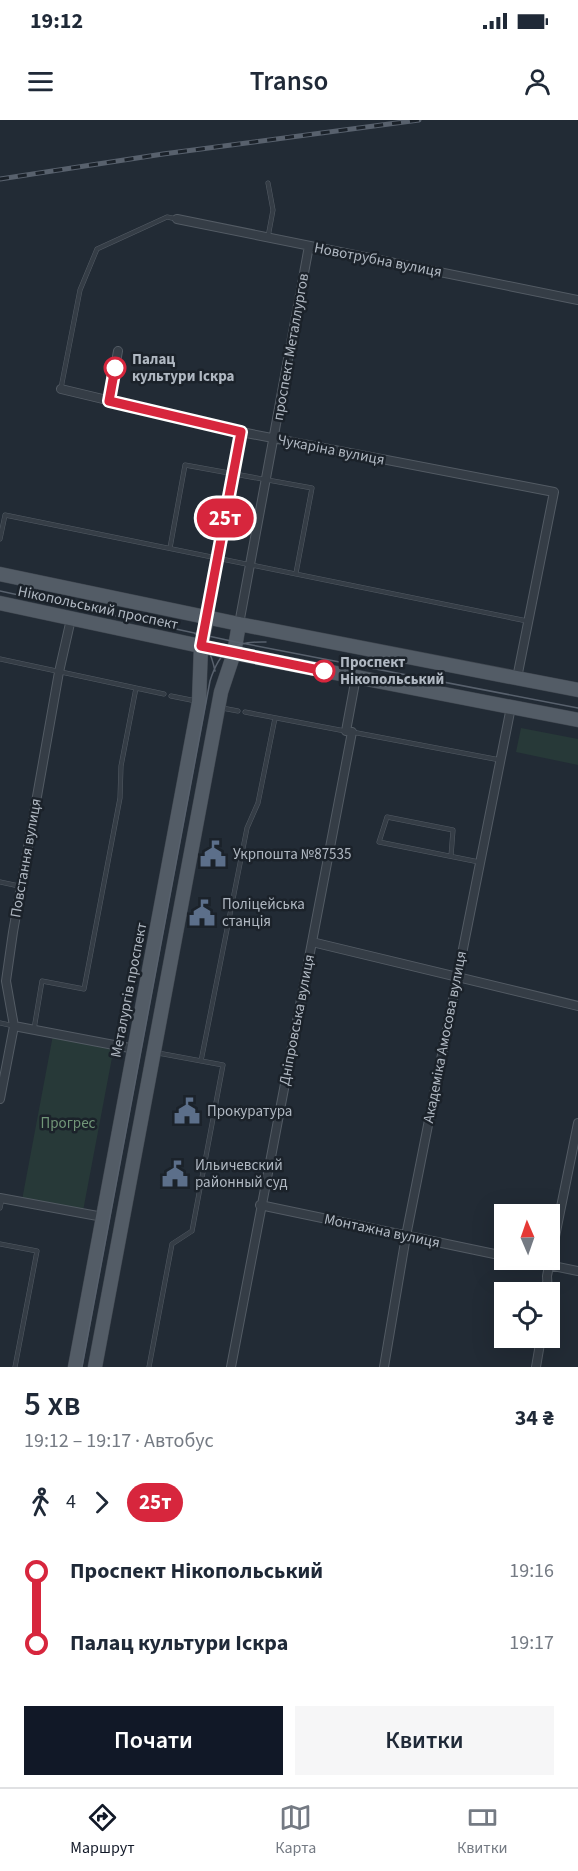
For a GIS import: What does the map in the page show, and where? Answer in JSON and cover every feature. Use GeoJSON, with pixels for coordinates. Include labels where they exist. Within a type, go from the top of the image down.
{"type":"FeatureCollection","features":[{"type":"Feature","properties":{"kind":"main road","name":"Нікопольський проспект"},"geometry":{"type":"LineString","coordinates":[[0,574],[207,618],[578,690]]}},
{"type":"Feature","properties":{"kind":"main road","name":"Нікопольський проспект"},"geometry":{"type":"LineString","coordinates":[[0,603],[234,653],[578,720]]}},
{"type":"Feature","properties":{"kind":"main road","name":"Металургів проспект"},"geometry":{"type":"LineString","coordinates":[[75,1367],[199,702],[201,646],[207,618]]}},
{"type":"Feature","properties":{"kind":"main road"},"geometry":{"type":"LineString","coordinates":[[95,1367],[218,707],[234,653],[239,624]]}},
{"type":"Feature","properties":{"kind":"main road"},"geometry":{"type":"LineString","coordinates":[[135,1049],[154,1052]]}},
{"type":"Feature","properties":{"kind":"main road"},"geometry":{"type":"LineString","coordinates":[[103,1216],[122,1220]]}},
{"type":"Feature","properties":{"kind":"street","name":"Новотрубна вулиця"},"geometry":{"type":"LineString","coordinates":[[177,219],[578,300]]}},
{"type":"Feature","properties":{"kind":"street","name":"проспект Металлургов"},"geometry":{"type":"LineString","coordinates":[[239,624],[309,246]]}},
{"type":"Feature","properties":{"kind":"street"},"geometry":{"type":"LineString","coordinates":[[109,401],[118,351]]}},
{"type":"Feature","properties":{"kind":"street","name":"Чукаріна вулиця"},"geometry":{"type":"LineString","coordinates":[[61,389],[274,439],[554,492],[528,621]]}},
{"type":"Feature","properties":{"kind":"street"},"geometry":{"type":"LineString","coordinates":[[207,618],[241,432]]}},
{"type":"Feature","properties":{"kind":"street","name":"Повстання вулиця"},"geometry":{"type":"LineString","coordinates":[[0,1099],[14,1026],[6,981],[20,886],[59,672],[71,619]]}},
{"type":"Feature","properties":{"kind":"street"},"geometry":{"type":"LineString","coordinates":[[517,678],[528,621]]}},
{"type":"Feature","properties":{"kind":"street","name":"Дніпровська вулиця"},"geometry":{"type":"LineString","coordinates":[[231,1367],[260,1205],[312,942],[349,732],[356,677]]}},
{"type":"Feature","properties":{"kind":"street","name":"Академіка Амосова вулиця"},"geometry":{"type":"LineString","coordinates":[[384,1367],[406,1236],[511,707]]}},
{"type":"Feature","properties":{"kind":"street"},"geometry":{"type":"LineString","coordinates":[[312,942],[578,1006]]}},
{"type":"Feature","properties":{"kind":"street"},"geometry":{"type":"LineString","coordinates":[[14,1026],[135,1049]]}},
{"type":"Feature","properties":{"kind":"street"},"geometry":{"type":"LineString","coordinates":[[560,1211],[578,1123]]}},
{"type":"Feature","properties":{"kind":"street"},"geometry":{"type":"LineString","coordinates":[[1,1198],[103,1216]]}},
{"type":"Feature","properties":{"kind":"street","name":"Монтажна вулиця"},"geometry":{"type":"LineString","coordinates":[[260,1205],[494,1254]]}},
{"type":"Feature","properties":{"kind":"street"},"geometry":{"type":"LineString","coordinates":[[560,1267],[578,1271]]}},
{"type":"Feature","properties":{"kind":"street"},"geometry":{"type":"LineString","coordinates":[[546,1281],[548,1270]]}},
{"type":"Feature","properties":{"kind":"street"},"geometry":{"type":"LineString","coordinates":[[536,1367],[539,1348]]}},
{"type":"Feature","properties":{"kind":"lane"},"geometry":{"type":"LineString","coordinates":[[268,183],[273,210],[268,237]]}},
{"type":"Feature","properties":{"kind":"lane"},"geometry":{"type":"LineString","coordinates":[[61,389],[80,290],[97,249],[167,217],[177,219]]}},
{"type":"Feature","properties":{"kind":"lane"},"geometry":{"type":"LineString","coordinates":[[170,548],[185,465],[312,488],[296,573]]}},
{"type":"Feature","properties":{"kind":"lane"},"geometry":{"type":"LineString","coordinates":[[0,538],[5,514],[528,621]]}},
{"type":"Feature","properties":{"kind":"lane"},"geometry":{"type":"LineString","coordinates":[[0,659],[164,694]]}},
{"type":"Feature","properties":{"kind":"lane"},"geometry":{"type":"LineString","coordinates":[[33,1030],[42,981],[84,989],[120,798],[121,766],[136,688]]}},
{"type":"Feature","properties":{"kind":"lane"},"geometry":{"type":"LineString","coordinates":[[171,696],[199,702]]}},
{"type":"Feature","properties":{"kind":"lane"},"geometry":{"type":"LineString","coordinates":[[218,707],[238,711]]}},
{"type":"Feature","properties":{"kind":"lane"},"geometry":{"type":"LineString","coordinates":[[245,712],[500,760]]}},
{"type":"Feature","properties":{"kind":"lane"},"geometry":{"type":"LineString","coordinates":[[201,1061],[247,828],[258,803],[275,718]]}},
{"type":"Feature","properties":{"kind":"lane"},"geometry":{"type":"LineString","coordinates":[[451,856],[453,830],[387,817],[379,842],[480,862]]}},
{"type":"Feature","properties":{"kind":"lane"},"geometry":{"type":"LineString","coordinates":[[0,882],[20,886]]}},
{"type":"Feature","properties":{"kind":"lane"},"geometry":{"type":"LineString","coordinates":[[0,1023],[14,1026]]}},
{"type":"Feature","properties":{"kind":"lane"},"geometry":{"type":"LineString","coordinates":[[149,1367],[172,1244],[192,1231],[223,1065],[154,1052]]}},
{"type":"Feature","properties":{"kind":"lane"},"geometry":{"type":"LineString","coordinates":[[0,1208],[1,1198]]}},
{"type":"Feature","properties":{"kind":"lane"},"geometry":{"type":"LineString","coordinates":[[0,1244],[37,1251],[15,1367]]}},
{"type":"Feature","properties":{"kind":"green space"},"geometry":{"type":"Polygon","coordinates":[[[521,728],[578,739],[578,765],[516,752],[521,728]]]}},
{"type":"Feature","properties":{"kind":"green space","name":"Прогрес"},"geometry":{"type":"Polygon","coordinates":[[[53,1035],[114,1047],[83,1211],[22,1200],[53,1035]]]}},
{"type":"Feature","properties":{"kind":"tram line"},"geometry":{"type":"LineString","coordinates":[[0,591],[236,642],[578,708]]}},
{"type":"Feature","properties":{"kind":"tram line"},"geometry":{"type":"LineString","coordinates":[[194,633],[208,649],[215,671]]}},
{"type":"Feature","properties":{"kind":"tram line"},"geometry":{"type":"LineString","coordinates":[[82,1367],[210,681],[218,661],[229,649],[245,643],[266,642]]}},
{"type":"Feature","properties":{"kind":"railway"},"geometry":{"type":"LineString","coordinates":[[0,179],[163,154],[419,120]]}},
{"type":"Feature","properties":{"kind":"bus line","name":"25т"},"geometry":{"type":"LineString","coordinates":[[115,368],[109,401],[241,432],[201,646],[324,671]]}},
{"type":"Feature","properties":{"kind":"place","name":"Палац культури Іскра"},"geometry":{"type":"Point","coordinates":[115,368]}},
{"type":"Feature","properties":{"kind":"place","name":"Проспект Нікопольський"},"geometry":{"type":"Point","coordinates":[324,671]}},
{"type":"Feature","properties":{"kind":"place","name":"Укрпошта №87535"},"geometry":{"type":"Point","coordinates":[213,854]}},
{"type":"Feature","properties":{"kind":"place","name":"Поліцейська станція"},"geometry":{"type":"Point","coordinates":[202,913]}},
{"type":"Feature","properties":{"kind":"place","name":"Прокуратура"},"geometry":{"type":"Point","coordinates":[187,1111]}},
{"type":"Feature","properties":{"kind":"place","name":"Ильичевский районный суд"},"geometry":{"type":"Point","coordinates":[175,1174]}}]}
